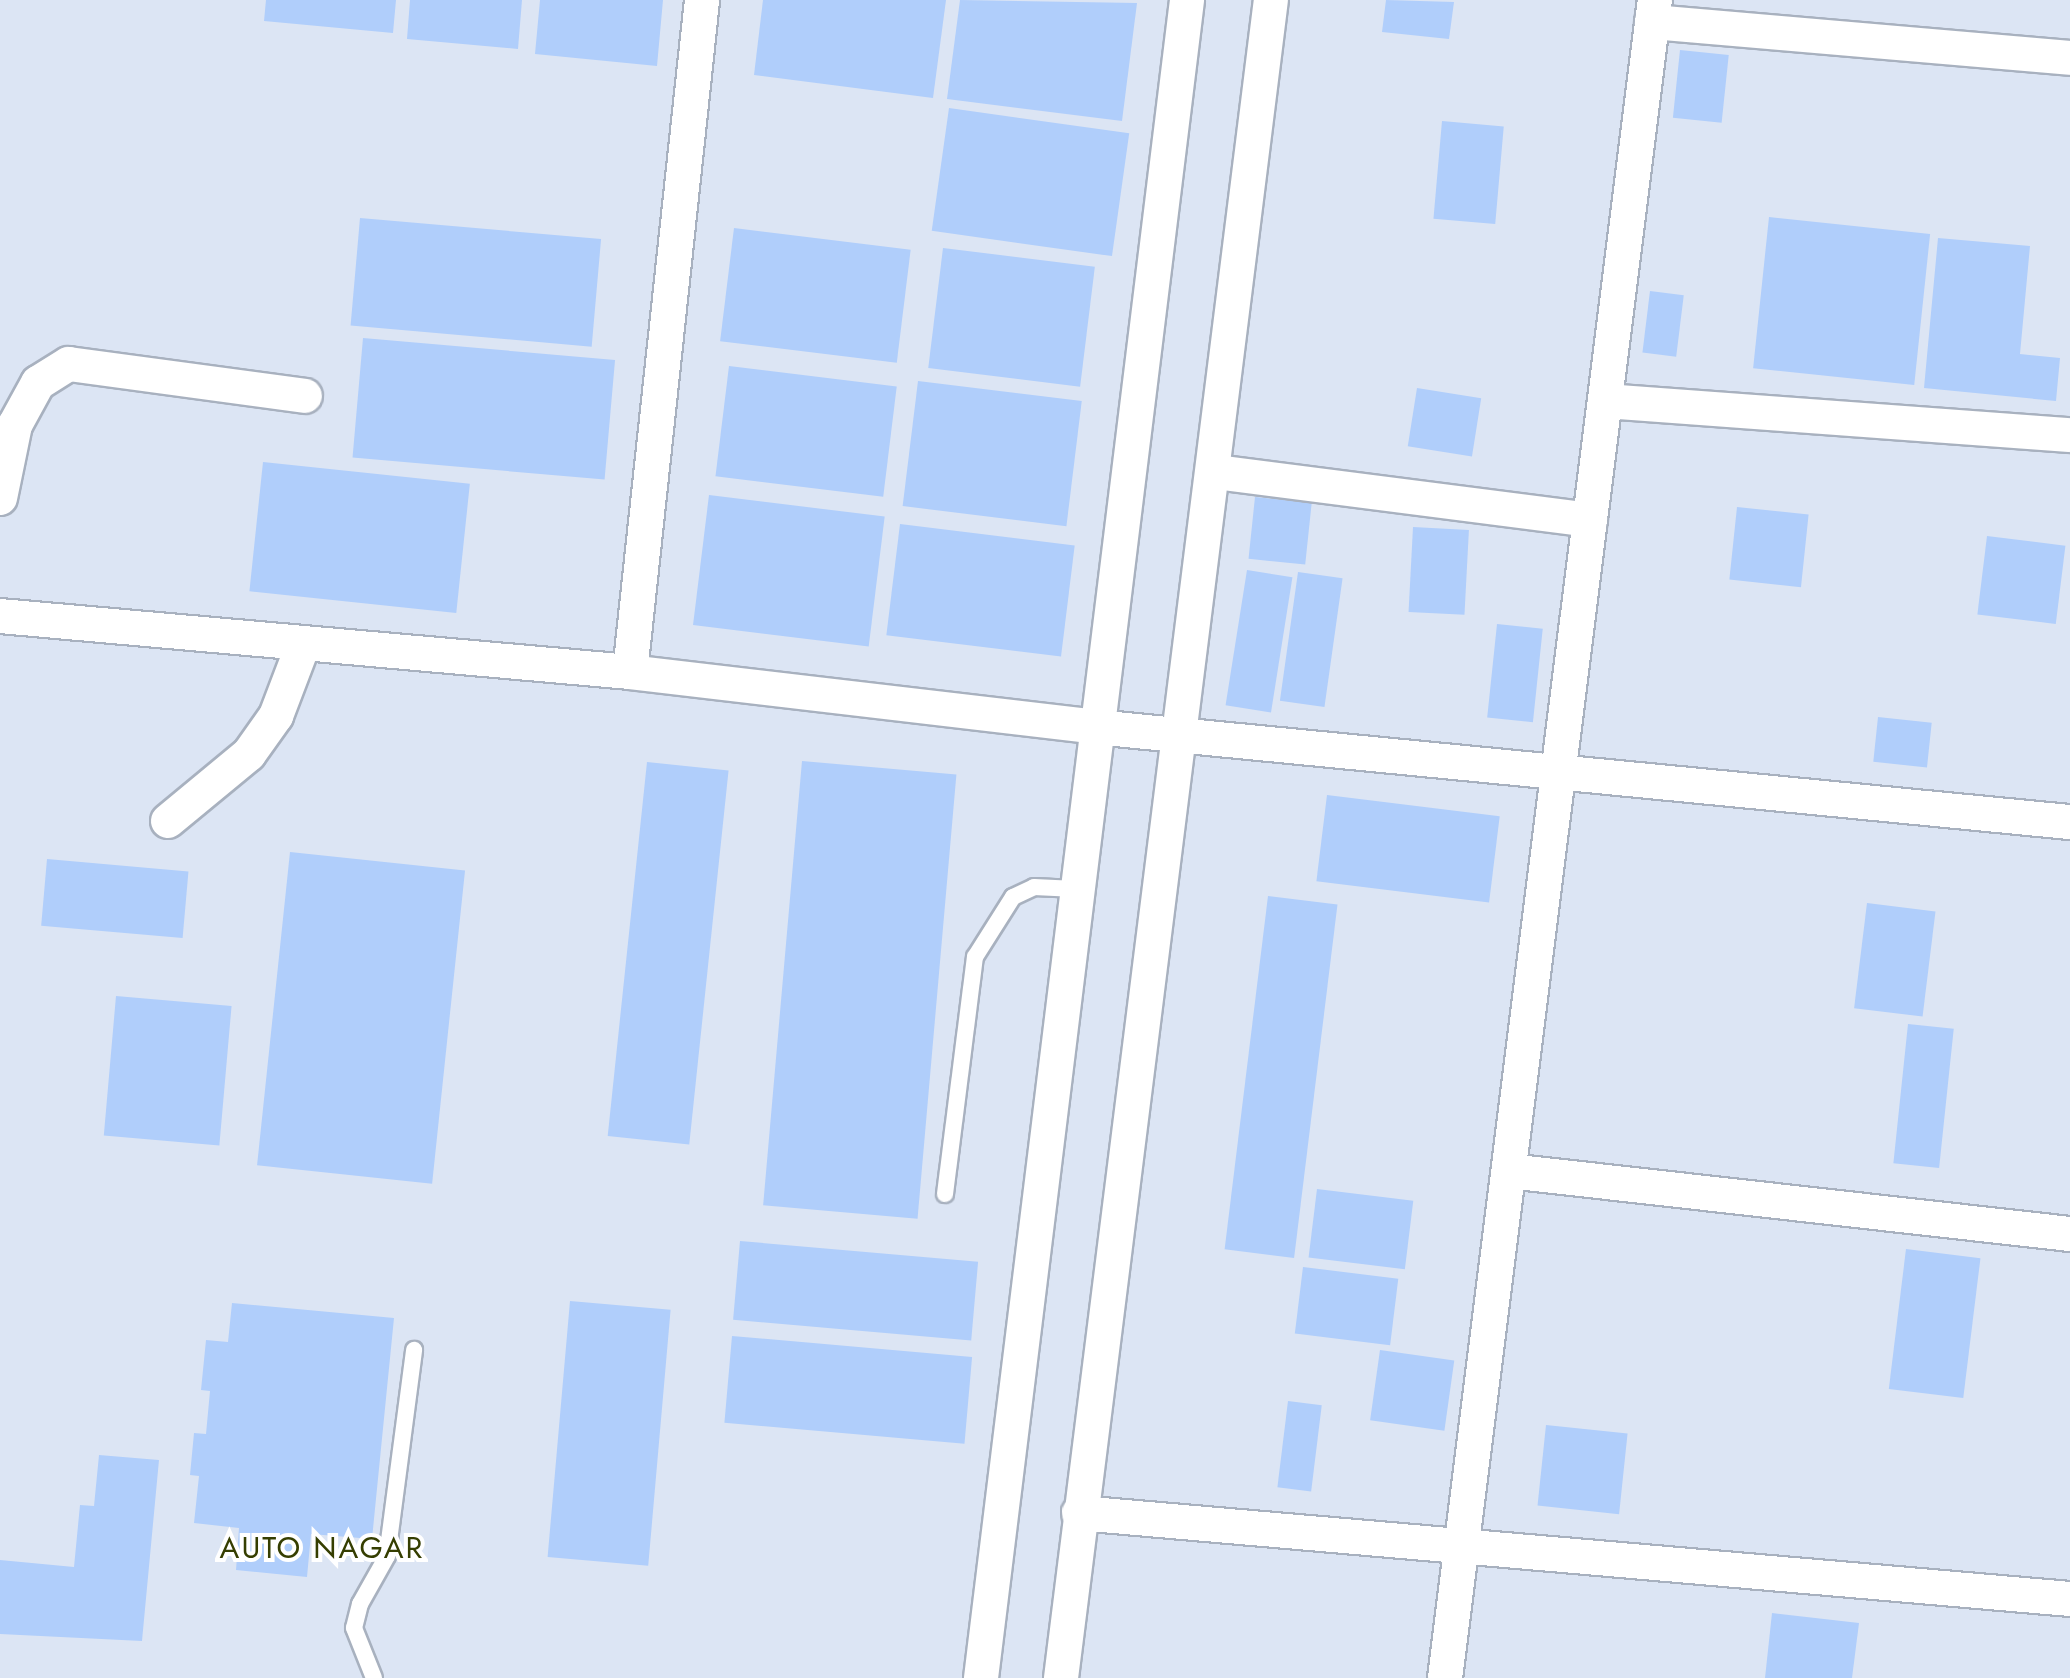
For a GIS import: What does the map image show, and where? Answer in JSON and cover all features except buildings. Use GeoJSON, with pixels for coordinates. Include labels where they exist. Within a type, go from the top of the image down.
{"type":"FeatureCollection","features":[{"type":"Feature","properties":{"kind":"street"},"geometry":{"type":"LineString","coordinates":[[630,672],[702,0]]}},
{"type":"Feature","properties":{"kind":"street"},"geometry":{"type":"LineString","coordinates":[[981,1678],[1095,727],[1187,0]]}},
{"type":"Feature","properties":{"kind":"street"},"geometry":{"type":"LineString","coordinates":[[1061,1678],[1079,1513],[1216,472],[1271,0]]}},
{"type":"Feature","properties":{"kind":"street"},"geometry":{"type":"LineString","coordinates":[[1445,1678],[1654,11],[2070,58]]}},
{"type":"Feature","properties":{"kind":"street"},"geometry":{"type":"LineString","coordinates":[[0,498],[15,425],[38,383],[69,364],[305,396]]}},
{"type":"Feature","properties":{"kind":"street"},"geometry":{"type":"LineString","coordinates":[[1605,401],[2070,435]]}},
{"type":"Feature","properties":{"kind":"street"},"geometry":{"type":"LineString","coordinates":[[1216,472],[1590,520]]}},
{"type":"Feature","properties":{"kind":"street"},"geometry":{"type":"LineString","coordinates":[[0,616],[630,672],[1095,727],[1558,775],[2070,822]]}},
{"type":"Feature","properties":{"kind":"street"},"geometry":{"type":"LineString","coordinates":[[168,821],[249,754],[276,716],[303,645]]}},
{"type":"Feature","properties":{"kind":"street"},"geometry":{"type":"LineString","coordinates":[[1509,1171],[2070,1234]]}},
{"type":"Feature","properties":{"kind":"street"},"geometry":{"type":"LineString","coordinates":[[1079,1513],[2070,1599]]}},
{"type":"Feature","properties":{"kind":"lane"},"geometry":{"type":"LineString","coordinates":[[945,1194],[975,957],[1013,897],[1034,887],[1076,889]]}},
{"type":"Feature","properties":{"kind":"lane"},"geometry":{"type":"LineString","coordinates":[[374,1678],[354,1628],[360,1604],[387,1556],[414,1350]]}},
{"type":"Feature","properties":{"kind":"district","name":"AUTO NAGAR"},"geometry":{"type":"Point","coordinates":[322,1548]}}]}
